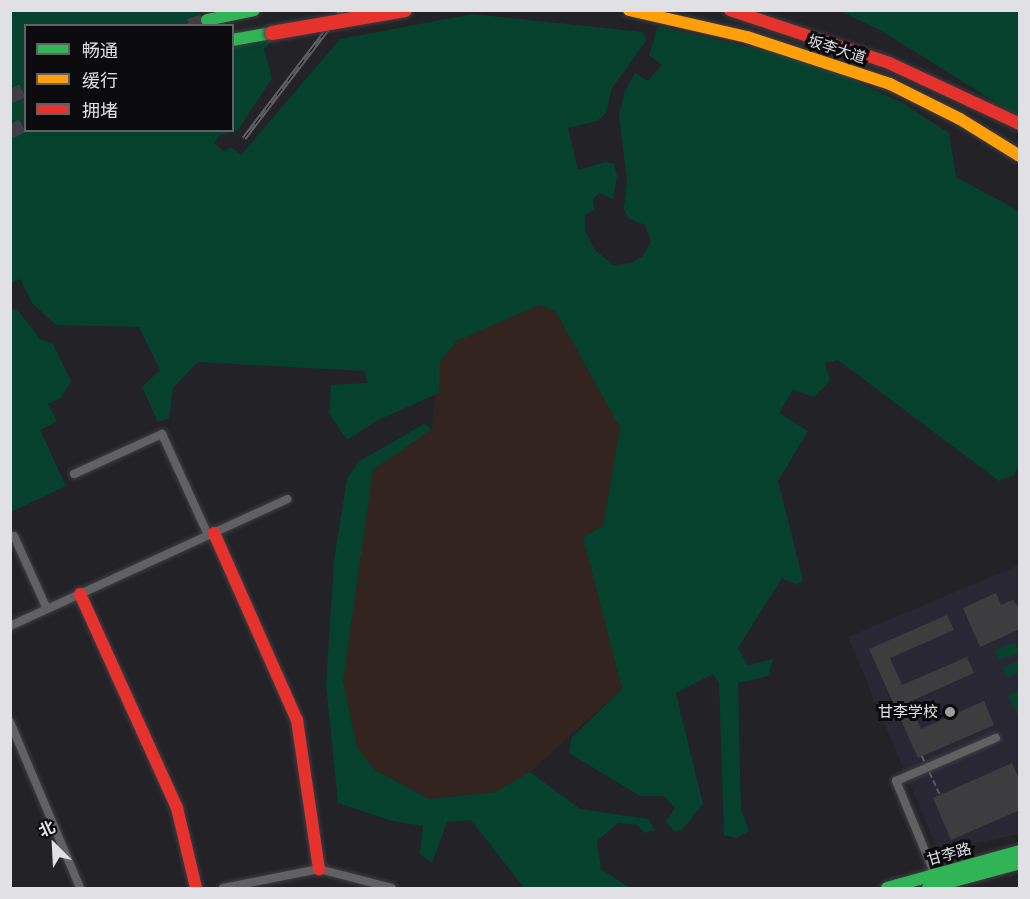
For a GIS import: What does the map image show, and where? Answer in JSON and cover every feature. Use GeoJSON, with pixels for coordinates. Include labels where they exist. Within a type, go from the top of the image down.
{"type":"FeatureCollection","features":[{"type":"Feature","properties":{"kind":"main road"},"geometry":{"type":"LineString","coordinates":[[207,20],[254,10]]}},
{"type":"Feature","properties":{"kind":"main road"},"geometry":{"type":"LineString","coordinates":[[234,40],[405,10]]}},
{"type":"Feature","properties":{"kind":"main road","name":"坂李大道"},"geometry":{"type":"LineString","coordinates":[[629,10],[747,37],[890,84],[960,119],[1020,156]]}},
{"type":"Feature","properties":{"kind":"main road","name":"坂李大道"},"geometry":{"type":"LineString","coordinates":[[730,10],[889,63],[1001,112],[1020,124]]}},
{"type":"Feature","properties":{"kind":"main road"},"geometry":{"type":"LineString","coordinates":[[211,534],[297,720],[319,868]]}},
{"type":"Feature","properties":{"kind":"main road"},"geometry":{"type":"LineString","coordinates":[[80,594],[177,808],[196,888]]}},
{"type":"Feature","properties":{"kind":"main road","name":"甘李路"},"geometry":{"type":"LineString","coordinates":[[936,884],[1020,851]]}},
{"type":"Feature","properties":{"kind":"main road","name":"甘李路"},"geometry":{"type":"LineString","coordinates":[[887,888],[936,884],[1020,863]]}},
{"type":"Feature","properties":{"kind":"street"},"geometry":{"type":"LineString","coordinates":[[74,474],[162,434],[211,534]]}},
{"type":"Feature","properties":{"kind":"street"},"geometry":{"type":"LineString","coordinates":[[10,626],[287,499]]}},
{"type":"Feature","properties":{"kind":"street"},"geometry":{"type":"LineString","coordinates":[[14,536],[47,609]]}},
{"type":"Feature","properties":{"kind":"street"},"geometry":{"type":"LineString","coordinates":[[10,722],[80,888]]}},
{"type":"Feature","properties":{"kind":"street"},"geometry":{"type":"LineString","coordinates":[[936,884],[896,781],[996,738]]}},
{"type":"Feature","properties":{"kind":"street"},"geometry":{"type":"LineString","coordinates":[[224,888],[319,868],[392,888]]}},
{"type":"Feature","properties":{"kind":"path"},"geometry":{"type":"LineString","coordinates":[[922,756],[940,795]]}},
{"type":"Feature","properties":{"kind":"shaded area"},"geometry":{"type":"Polygon","coordinates":[[[539,304],[557,312],[620,428],[603,526],[583,537],[622,689],[530,772],[495,792],[429,799],[375,770],[357,747],[343,681],[373,469],[432,429],[440,362],[457,341],[539,304]]]}},
{"type":"Feature","properties":{"kind":"shaded area","name":"甘李学校"},"geometry":{"type":"Polygon","coordinates":[[[1019,565],[1019,834],[938,851],[848,637],[1019,565]]]}},
{"type":"Feature","properties":{"kind":"green space"},"geometry":{"type":"Polygon","coordinates":[[[11,11],[199,11],[205,24],[24,24],[24,132],[231,132],[220,135],[214,143],[223,151],[231,147],[241,155],[340,39],[473,14],[643,32],[646,41],[612,88],[606,113],[597,121],[568,128],[578,170],[605,162],[614,164],[617,176],[613,199],[599,193],[593,199],[594,209],[585,215],[585,230],[594,249],[613,265],[631,263],[643,256],[651,241],[645,225],[629,219],[624,209],[627,182],[619,114],[625,91],[635,73],[648,81],[662,65],[649,55],[658,26],[775,53],[848,77],[904,104],[949,133],[956,177],[1019,211],[1019,465],[1014,475],[999,481],[838,360],[825,363],[830,381],[814,397],[793,390],[779,413],[808,431],[778,481],[803,580],[797,585],[782,578],[738,648],[748,665],[773,659],[768,676],[738,683],[741,809],[749,831],[736,838],[724,835],[719,683],[713,674],[676,693],[703,804],[682,830],[674,831],[666,822],[675,808],[664,796],[640,796],[569,753],[571,738],[622,689],[583,537],[603,526],[620,428],[556,312],[539,305],[457,341],[440,362],[439,393],[378,420],[347,440],[329,413],[331,385],[368,383],[364,371],[198,362],[173,388],[169,418],[158,422],[142,387],[160,370],[139,327],[56,325],[32,303],[20,279],[11,283],[11,11]]]}},
{"type":"Feature","properties":{"kind":"green space"},"geometry":{"type":"Polygon","coordinates":[[[840,11],[1019,11],[1019,117],[880,30],[840,11]]]}},
{"type":"Feature","properties":{"kind":"green space"},"geometry":{"type":"Polygon","coordinates":[[[277,37],[264,49],[272,78],[238,130],[234,131],[234,44],[277,37]]]}},
{"type":"Feature","properties":{"kind":"green space"},"geometry":{"type":"Polygon","coordinates":[[[17,309],[40,339],[53,344],[71,381],[61,398],[48,404],[57,421],[40,430],[66,486],[11,512],[10,310],[17,309]]]}},
{"type":"Feature","properties":{"kind":"green space"},"geometry":{"type":"Polygon","coordinates":[[[424,424],[432,429],[373,470],[343,681],[357,747],[375,770],[429,799],[495,792],[530,772],[580,809],[649,819],[654,830],[645,833],[637,825],[618,823],[597,841],[601,869],[630,888],[524,888],[471,820],[447,822],[432,863],[420,854],[423,826],[392,821],[338,803],[326,685],[334,560],[347,479],[358,462],[424,424]]]}},
{"type":"Feature","properties":{"kind":"green space"},"geometry":{"type":"Polygon","coordinates":[[[1015,642],[1019,652],[999,660],[995,650],[1015,642]]]}},
{"type":"Feature","properties":{"kind":"green space"},"geometry":{"type":"Polygon","coordinates":[[[1019,660],[1019,673],[1007,678],[1002,668],[1019,660]]]}},
{"type":"Feature","properties":{"kind":"green space"},"geometry":{"type":"Polygon","coordinates":[[[1019,691],[1020,718],[1008,696],[1019,691]]]}},
{"type":"Feature","properties":{"kind":"building"},"geometry":{"type":"Polygon","coordinates":[[[996,593],[1001,605],[1013,600],[1020,609],[1020,629],[980,647],[963,608],[996,593]]]}},
{"type":"Feature","properties":{"kind":"building"},"geometry":{"type":"Polygon","coordinates":[[[947,615],[954,630],[890,658],[902,685],[967,657],[974,673],[909,702],[921,729],[984,701],[994,725],[918,758],[869,649],[947,615]]]}},
{"type":"Feature","properties":{"kind":"building"},"geometry":{"type":"Polygon","coordinates":[[[1012,763],[1020,781],[1020,810],[951,840],[933,798],[1012,763]]]}},
{"type":"Feature","properties":{"kind":"tunnel"},"geometry":{"type":"LineString","coordinates":[[195,24],[207,20]]}},
{"type":"Feature","properties":{"kind":"tunnel"},"geometry":{"type":"LineString","coordinates":[[10,97],[24,90]]}},
{"type":"Feature","properties":{"kind":"tunnel"},"geometry":{"type":"LineString","coordinates":[[10,132],[24,125]]}},
{"type":"Feature","properties":{"kind":"railway"},"geometry":{"type":"LineString","coordinates":[[244,138],[342,10]]}},
{"type":"Feature","properties":{"kind":"traffic: fast"},"geometry":{"type":"LineString","coordinates":[[207,20],[254,10]]}},
{"type":"Feature","properties":{"kind":"traffic: fast"},"geometry":{"type":"LineString","coordinates":[[234,40],[272,33]]}},
{"type":"Feature","properties":{"kind":"traffic: fast"},"geometry":{"type":"LineString","coordinates":[[887,888],[1020,851]]}},
{"type":"Feature","properties":{"kind":"traffic: fast"},"geometry":{"type":"LineString","coordinates":[[928,888],[1020,863]]}},
{"type":"Feature","properties":{"kind":"traffic: slow"},"geometry":{"type":"LineString","coordinates":[[629,10],[747,37],[890,84],[960,119],[1020,156]]}},
{"type":"Feature","properties":{"kind":"traffic: jam"},"geometry":{"type":"LineString","coordinates":[[272,33],[405,10]]}},
{"type":"Feature","properties":{"kind":"traffic: jam"},"geometry":{"type":"LineString","coordinates":[[730,10],[889,63],[1020,124]]}},
{"type":"Feature","properties":{"kind":"traffic: jam"},"geometry":{"type":"LineString","coordinates":[[214,533],[297,720],[319,869]]}},
{"type":"Feature","properties":{"kind":"traffic: jam"},"geometry":{"type":"LineString","coordinates":[[80,594],[177,808],[196,888]]}},
{"type":"Feature","properties":{"kind":"place","name":"甘李学校"},"geometry":{"type":"Point","coordinates":[950,712]}}]}
